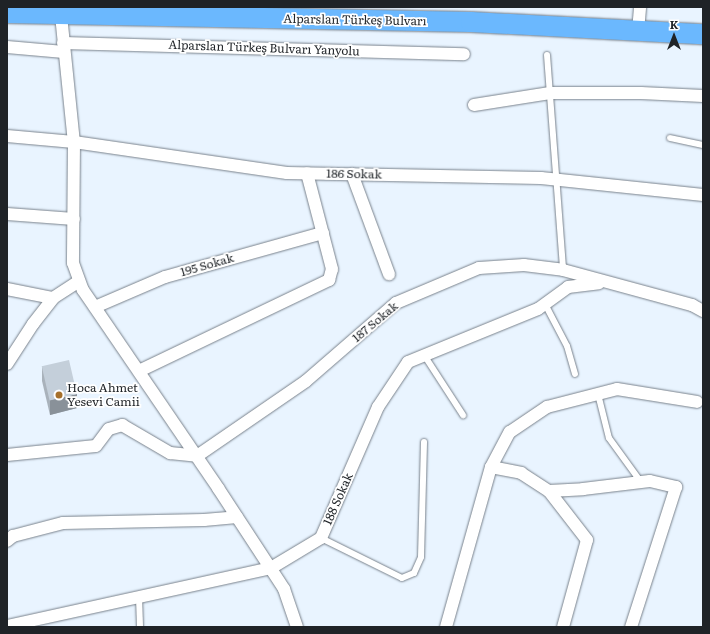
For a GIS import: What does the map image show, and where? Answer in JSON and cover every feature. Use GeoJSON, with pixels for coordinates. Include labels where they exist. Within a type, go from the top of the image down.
{"type":"FeatureCollection","features":[{"type":"Feature","properties":{"kind":"highway","name":"Alparslan Türkeş Bulvarı"},"geometry":{"type":"LineString","coordinates":[[7,13],[471,22],[703,34]]}},
{"type":"Feature","properties":{"kind":"street"},"geometry":{"type":"LineString","coordinates":[[638,31],[640,7]]}},
{"type":"Feature","properties":{"kind":"street"},"geometry":{"type":"LineString","coordinates":[[61,15],[63,47],[74,142],[73,263],[83,290],[197,456],[284,588],[297,627]]}},
{"type":"Feature","properties":{"kind":"street","name":"Alparslan Türkeş Bulvarı Yanyolu"},"geometry":{"type":"LineString","coordinates":[[7,47],[464,54]]}},
{"type":"Feature","properties":{"kind":"street"},"geometry":{"type":"LineString","coordinates":[[474,105],[550,93],[641,93],[703,96]]}},
{"type":"Feature","properties":{"kind":"street","name":"186 Sokak"},"geometry":{"type":"LineString","coordinates":[[7,136],[74,142],[287,172],[556,179],[703,195]]}},
{"type":"Feature","properties":{"kind":"street"},"geometry":{"type":"LineString","coordinates":[[139,372],[329,280],[332,269],[307,173]]}},
{"type":"Feature","properties":{"kind":"street"},"geometry":{"type":"LineString","coordinates":[[352,174],[389,274]]}},
{"type":"Feature","properties":{"kind":"street"},"geometry":{"type":"LineString","coordinates":[[7,214],[74,219]]}},
{"type":"Feature","properties":{"kind":"street","name":"195 Sokak"},"geometry":{"type":"LineString","coordinates":[[95,307],[165,277],[323,233]]}},
{"type":"Feature","properties":{"kind":"street","name":"187 Sokak"},"geometry":{"type":"LineString","coordinates":[[197,456],[306,381],[396,303],[479,268],[524,265],[563,270],[692,305],[703,311]]}},
{"type":"Feature","properties":{"kind":"street"},"geometry":{"type":"LineString","coordinates":[[7,364],[33,324],[54,298],[80,280]]}},
{"type":"Feature","properties":{"kind":"street","name":"188 Sokak"},"geometry":{"type":"LineString","coordinates":[[7,626],[271,568],[321,538],[378,408],[408,362],[538,309],[568,287],[607,282]]}},
{"type":"Feature","properties":{"kind":"street"},"geometry":{"type":"LineString","coordinates":[[7,289],[54,298]]}},
{"type":"Feature","properties":{"kind":"street"},"geometry":{"type":"LineString","coordinates":[[446,627],[491,467],[510,432],[547,408],[617,389],[697,402]]}},
{"type":"Feature","properties":{"kind":"street"},"geometry":{"type":"LineString","coordinates":[[7,456],[96,446],[109,429],[122,425],[170,453],[197,456]]}},
{"type":"Feature","properties":{"kind":"street"},"geometry":{"type":"LineString","coordinates":[[491,467],[521,473],[549,491],[587,540],[563,627]]}},
{"type":"Feature","properties":{"kind":"street"},"geometry":{"type":"LineString","coordinates":[[549,491],[583,489],[650,481],[676,487],[631,627]]}},
{"type":"Feature","properties":{"kind":"street"},"geometry":{"type":"LineString","coordinates":[[7,541],[13,536],[63,523],[204,520],[237,516]]}},
{"type":"Feature","properties":{"kind":"lane"},"geometry":{"type":"LineString","coordinates":[[547,55],[563,270]]}},
{"type":"Feature","properties":{"kind":"lane"},"geometry":{"type":"LineString","coordinates":[[670,138],[703,145]]}},
{"type":"Feature","properties":{"kind":"lane"},"geometry":{"type":"LineString","coordinates":[[545,304],[566,346],[575,374]]}},
{"type":"Feature","properties":{"kind":"lane"},"geometry":{"type":"LineString","coordinates":[[424,355],[463,415]]}},
{"type":"Feature","properties":{"kind":"lane"},"geometry":{"type":"LineString","coordinates":[[598,394],[609,438],[641,482]]}},
{"type":"Feature","properties":{"kind":"lane"},"geometry":{"type":"LineString","coordinates":[[321,538],[402,578],[414,574],[421,557],[424,442]]}},
{"type":"Feature","properties":{"kind":"lane"},"geometry":{"type":"LineString","coordinates":[[139,597],[140,627]]}},
{"type":"Feature","properties":{"kind":"building"},"geometry":{"type":"Polygon","coordinates":[[[69,360],[77,394],[50,400],[42,366],[69,360]]]}},
{"type":"Feature","properties":{"kind":"place","name":"Hoca Ahmet Yesevi Camii"},"geometry":{"type":"Point","coordinates":[59,395]}}]}
